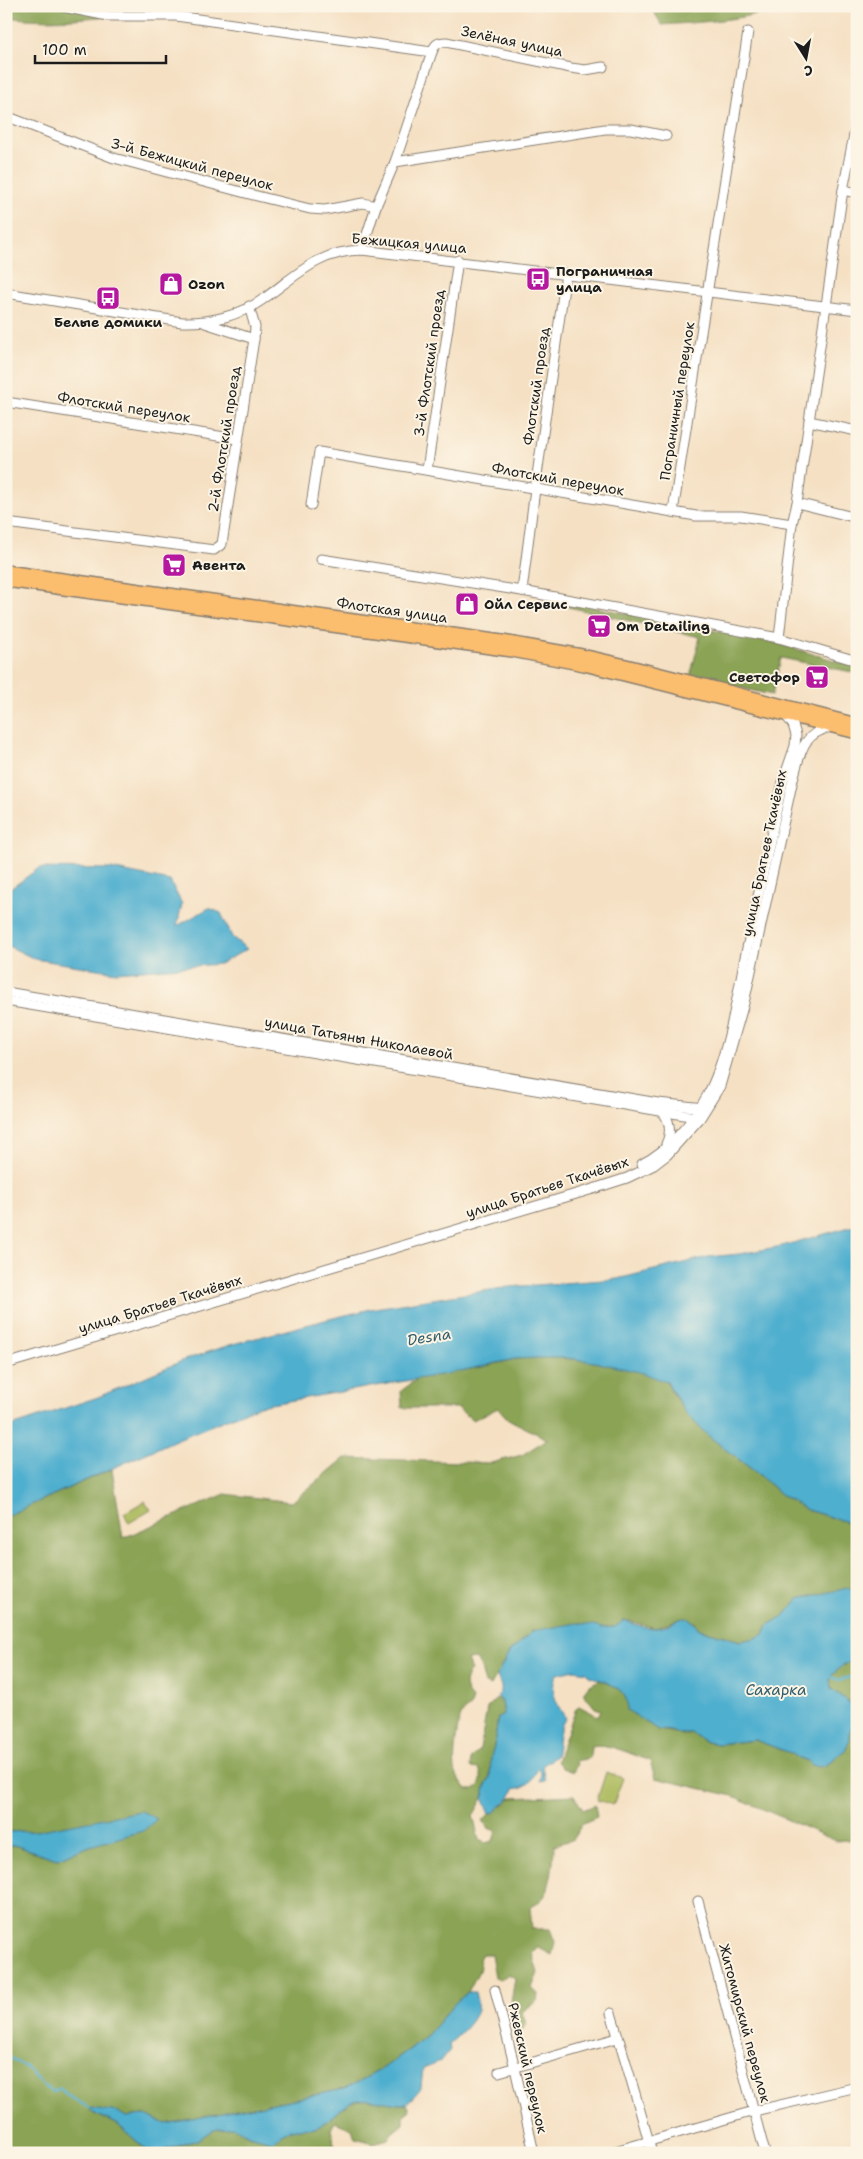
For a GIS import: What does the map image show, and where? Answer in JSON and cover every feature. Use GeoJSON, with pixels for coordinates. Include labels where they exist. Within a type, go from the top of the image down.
{"type":"FeatureCollection","features":[{"type":"Feature","properties":{"kind":"main road","name":"Флотская улица"},"geometry":{"type":"LineString","coordinates":[[6,570],[492,640],[582,655],[857,724]]}},
{"type":"Feature","properties":{"kind":"main road","name":"Флотская улица"},"geometry":{"type":"LineString","coordinates":[[6,581],[262,618],[512,651],[584,665],[857,733]]}},
{"type":"Feature","properties":{"kind":"street"},"geometry":{"type":"LineString","coordinates":[[63,7],[108,16],[176,16],[432,52],[395,162],[376,206],[362,250]]}},
{"type":"Feature","properties":{"kind":"street"},"geometry":{"type":"LineString","coordinates":[[708,294],[748,32]]}},
{"type":"Feature","properties":{"kind":"street","name":"Зелёная улица"},"geometry":{"type":"LineString","coordinates":[[432,52],[434,46],[439,42],[446,42],[578,69],[585,70],[603,67]]}},
{"type":"Feature","properties":{"kind":"street","name":"3-й Бежицкий переулок"},"geometry":{"type":"LineString","coordinates":[[6,116],[114,158],[253,195],[325,210],[363,203],[376,206]]}},
{"type":"Feature","properties":{"kind":"street"},"geometry":{"type":"LineString","coordinates":[[779,638],[792,524],[797,503],[843,190],[857,120]]}},
{"type":"Feature","properties":{"kind":"street"},"geometry":{"type":"LineString","coordinates":[[395,162],[605,129],[630,129],[666,136]]}},
{"type":"Feature","properties":{"kind":"street"},"geometry":{"type":"LineString","coordinates":[[843,190],[857,193]]}},
{"type":"Feature","properties":{"kind":"street","name":"Бежицкая улица"},"geometry":{"type":"LineString","coordinates":[[6,293],[182,322],[220,320],[260,302],[318,260],[333,253],[362,250],[458,260],[708,294],[857,310]]}},
{"type":"Feature","properties":{"kind":"street","name":"3-й Флотский проезд"},"geometry":{"type":"LineString","coordinates":[[427,470],[458,260]]}},
{"type":"Feature","properties":{"kind":"street","name":"Флотский проезд"},"geometry":{"type":"LineString","coordinates":[[522,591],[534,489],[566,274]]}},
{"type":"Feature","properties":{"kind":"street","name":"Пограничный переулок"},"geometry":{"type":"LineString","coordinates":[[673,512],[708,294]]}},
{"type":"Feature","properties":{"kind":"street","name":"2-й Флотский проезд"},"geometry":{"type":"LineString","coordinates":[[6,523],[214,550],[222,544],[254,339],[255,327],[249,306]]}},
{"type":"Feature","properties":{"kind":"street"},"geometry":{"type":"LineString","coordinates":[[202,322],[254,339]]}},
{"type":"Feature","properties":{"kind":"street","name":"Флотский переулок"},"geometry":{"type":"LineString","coordinates":[[6,402],[237,439]]}},
{"type":"Feature","properties":{"kind":"street"},"geometry":{"type":"LineString","coordinates":[[809,421],[857,432]]}},
{"type":"Feature","properties":{"kind":"street","name":"Флотский переулок"},"geometry":{"type":"LineString","coordinates":[[311,505],[319,452],[696,516],[741,516],[792,524]]}},
{"type":"Feature","properties":{"kind":"street"},"geometry":{"type":"LineString","coordinates":[[797,503],[857,518]]}},
{"type":"Feature","properties":{"kind":"street"},"geometry":{"type":"LineString","coordinates":[[321,559],[522,591],[779,638],[857,661]]}},
{"type":"Feature","properties":{"kind":"street","name":"улица Братьев Ткачёвых"},"geometry":{"type":"LineString","coordinates":[[6,1364],[627,1178],[654,1165],[667,1154],[697,1117],[713,1084],[736,1002],[784,778],[795,746],[796,735],[793,725],[787,717]]}},
{"type":"Feature","properties":{"kind":"street","name":"улица Братьев Ткачёвых"},"geometry":{"type":"LineString","coordinates":[[704,1105],[720,1086],[736,1035],[793,779],[802,748],[808,738],[818,730],[832,727]]}},
{"type":"Feature","properties":{"kind":"street","name":"улица Татьяны Николаевой"},"geometry":{"type":"LineString","coordinates":[[6,992],[662,1107],[697,1117]]}},
{"type":"Feature","properties":{"kind":"street","name":"улица Татьяны Николаевой"},"geometry":{"type":"LineString","coordinates":[[6,1000],[662,1107]]}},
{"type":"Feature","properties":{"kind":"street"},"geometry":{"type":"LineString","coordinates":[[663,1150],[670,1130],[662,1107],[704,1105]]}},
{"type":"Feature","properties":{"kind":"street","name":"улица Братьев Ткачёвых"},"geometry":{"type":"LineString","coordinates":[[6,1357],[625,1173],[663,1150],[697,1117]]}},
{"type":"Feature","properties":{"kind":"street","name":"Житомирский переулок"},"geometry":{"type":"LineString","coordinates":[[698,1901],[765,2153]]}},
{"type":"Feature","properties":{"kind":"street","name":"Ржевский переулок"},"geometry":{"type":"LineString","coordinates":[[495,1990],[534,2153]]}},
{"type":"Feature","properties":{"kind":"street"},"geometry":{"type":"LineString","coordinates":[[611,2013],[652,2153]]}},
{"type":"Feature","properties":{"kind":"street"},"geometry":{"type":"LineString","coordinates":[[500,2072],[617,2038]]}},
{"type":"Feature","properties":{"kind":"street"},"geometry":{"type":"LineString","coordinates":[[608,2153],[754,2111],[857,2088]]}},
{"type":"Feature","properties":{"kind":"green space"},"geometry":{"type":"Polygon","coordinates":[[[6,6],[179,6],[115,15],[49,20],[6,17],[6,6]]]}},
{"type":"Feature","properties":{"kind":"green space"},"geometry":{"type":"Polygon","coordinates":[[[650,6],[775,6],[767,11],[739,18],[662,25],[650,6]]]}},
{"type":"Feature","properties":{"kind":"green space"},"geometry":{"type":"Polygon","coordinates":[[[548,598],[772,642],[857,667],[857,673],[781,658],[772,695],[690,677],[700,637],[547,602],[548,598]]]}},
{"type":"Feature","properties":{"kind":"green space"},"geometry":{"type":"Polygon","coordinates":[[[538,1358],[604,1363],[636,1371],[667,1382],[674,1396],[706,1434],[763,1478],[780,1494],[807,1510],[857,1525],[857,1603],[853,1591],[798,1599],[785,1615],[768,1625],[764,1634],[756,1638],[740,1641],[699,1629],[695,1622],[679,1619],[656,1628],[625,1620],[615,1627],[532,1631],[510,1651],[491,1686],[485,1684],[481,1668],[476,1659],[467,1660],[471,1670],[465,1685],[467,1692],[473,1699],[470,1707],[462,1714],[458,1726],[455,1768],[457,1775],[467,1790],[478,1787],[481,1781],[479,1769],[470,1768],[471,1758],[480,1749],[487,1708],[497,1698],[502,1702],[504,1714],[498,1718],[491,1756],[490,1778],[485,1787],[483,1798],[473,1816],[479,1840],[485,1843],[493,1841],[496,1831],[488,1828],[483,1820],[490,1813],[496,1812],[511,1798],[574,1795],[583,1810],[595,1805],[597,1817],[583,1823],[572,1840],[554,1845],[553,1865],[546,1894],[530,1907],[532,1929],[550,1929],[555,1942],[552,1955],[537,1947],[532,1953],[538,1973],[532,1988],[538,1994],[537,2001],[522,2012],[526,2023],[520,2034],[513,2028],[510,2009],[515,1978],[508,1974],[501,1980],[495,1977],[491,1954],[482,1954],[479,1959],[481,1967],[468,1992],[455,2003],[424,2039],[382,2069],[345,2089],[166,2124],[145,2115],[126,2117],[118,2112],[90,2109],[93,2113],[117,2124],[147,2150],[157,2152],[197,2140],[213,2130],[233,2127],[249,2135],[272,2141],[289,2130],[320,2125],[354,2101],[374,2100],[407,2104],[410,2110],[403,2116],[403,2124],[388,2139],[374,2143],[355,2138],[352,2129],[335,2122],[331,2129],[335,2148],[343,2153],[19,2153],[6,2143],[6,1847],[14,1845],[57,1859],[90,1846],[36,1831],[6,1832],[6,1516],[112,1469],[123,1538],[225,1494],[292,1502],[345,1458],[491,1463],[522,1455],[547,1439],[508,1419],[498,1408],[473,1420],[457,1408],[402,1408],[401,1391],[418,1378],[482,1367],[515,1359],[538,1358]]]}},
{"type":"Feature","properties":{"kind":"green space"},"geometry":{"type":"Polygon","coordinates":[[[145,1501],[151,1510],[129,1523],[124,1513],[145,1501]]]}},
{"type":"Feature","properties":{"kind":"green space"},"geometry":{"type":"Polygon","coordinates":[[[857,1658],[857,1713],[850,1703],[831,1689],[830,1677],[843,1665],[857,1658]]]}},
{"type":"Feature","properties":{"kind":"green space"},"geometry":{"type":"Polygon","coordinates":[[[600,1680],[617,1687],[625,1696],[628,1704],[658,1730],[684,1734],[691,1733],[706,1742],[717,1744],[755,1740],[793,1754],[798,1759],[806,1760],[812,1765],[826,1765],[845,1750],[850,1740],[850,1731],[857,1717],[857,1839],[836,1841],[733,1796],[655,1778],[650,1761],[612,1747],[591,1746],[590,1758],[576,1761],[577,1765],[573,1772],[562,1768],[557,1761],[576,1708],[579,1706],[598,1716],[601,1710],[595,1708],[583,1693],[589,1685],[600,1680]]]}},
{"type":"Feature","properties":{"kind":"green space"},"geometry":{"type":"Polygon","coordinates":[[[606,1772],[623,1778],[613,1805],[597,1800],[606,1772]]]}},
{"type":"Feature","properties":{"kind":"water"},"geometry":{"type":"Polygon","coordinates":[[[39,868],[111,869],[170,881],[182,904],[177,926],[209,908],[221,913],[232,937],[247,949],[220,964],[116,972],[35,959],[6,945],[6,892],[39,868]]]}},
{"type":"Feature","properties":{"kind":"water","name":"Desna"},"geometry":{"type":"Polygon","coordinates":[[[857,1225],[857,1525],[807,1510],[780,1494],[763,1478],[706,1434],[684,1411],[667,1382],[639,1372],[568,1358],[515,1359],[452,1373],[259,1406],[178,1439],[6,1516],[6,1428],[98,1397],[184,1360],[233,1344],[375,1308],[509,1287],[617,1279],[708,1257],[739,1254],[782,1246],[857,1225]]]}},
{"type":"Feature","properties":{"kind":"water","name":"Сахарка"},"geometry":{"type":"Polygon","coordinates":[[[848,1588],[853,1591],[857,1603],[857,1658],[843,1665],[830,1677],[831,1689],[850,1703],[857,1717],[850,1731],[850,1740],[845,1750],[826,1765],[819,1767],[812,1765],[806,1760],[798,1759],[793,1754],[755,1740],[717,1744],[706,1742],[691,1733],[658,1730],[627,1710],[625,1696],[616,1687],[589,1676],[587,1672],[574,1670],[557,1674],[555,1679],[555,1696],[559,1708],[566,1718],[559,1732],[556,1756],[542,1766],[545,1780],[540,1781],[541,1773],[539,1768],[527,1784],[514,1789],[508,1800],[496,1812],[490,1813],[483,1798],[485,1787],[490,1778],[491,1756],[498,1718],[504,1714],[502,1702],[497,1696],[501,1688],[497,1675],[510,1651],[532,1631],[577,1623],[598,1626],[600,1628],[615,1627],[624,1620],[639,1626],[655,1628],[668,1625],[683,1618],[694,1622],[699,1629],[740,1641],[756,1638],[764,1634],[768,1625],[785,1615],[798,1599],[848,1588]]]}},
{"type":"Feature","properties":{"kind":"water"},"geometry":{"type":"Polygon","coordinates":[[[141,1811],[157,1819],[143,1831],[90,1846],[57,1859],[14,1845],[6,1847],[6,1832],[36,1831],[141,1811]]]}},
{"type":"Feature","properties":{"kind":"water"},"geometry":{"type":"Polygon","coordinates":[[[468,1992],[475,1992],[476,2014],[466,2028],[449,2044],[450,2050],[441,2061],[423,2068],[421,2088],[407,2104],[374,2100],[354,2101],[320,2125],[289,2130],[272,2141],[249,2135],[233,2127],[213,2130],[197,2140],[157,2152],[147,2150],[117,2124],[93,2113],[90,2108],[118,2112],[126,2117],[145,2115],[166,2124],[345,2089],[382,2069],[424,2039],[455,2003],[468,1992]]]}},
{"type":"Feature","properties":{"kind":"waterway"},"geometry":{"type":"LineString","coordinates":[[830,1677],[840,1680],[857,1675]]}},
{"type":"Feature","properties":{"kind":"waterway"},"geometry":{"type":"LineString","coordinates":[[6,2056],[25,2066],[52,2092],[60,2088],[68,2096],[90,2108]]}},
{"type":"Feature","properties":{"kind":"place","name":"Пограничная улица"},"geometry":{"type":"Point","coordinates":[538,279]}},
{"type":"Feature","properties":{"kind":"place","name":"Ozon"},"geometry":{"type":"Point","coordinates":[171,284]}},
{"type":"Feature","properties":{"kind":"place","name":"Белые домики"},"geometry":{"type":"Point","coordinates":[108,298]}},
{"type":"Feature","properties":{"kind":"place","name":"Авента"},"geometry":{"type":"Point","coordinates":[174,565]}},
{"type":"Feature","properties":{"kind":"place","name":"Ойл Сервис"},"geometry":{"type":"Point","coordinates":[467,604]}},
{"type":"Feature","properties":{"kind":"place","name":"Om Detailing"},"geometry":{"type":"Point","coordinates":[599,626]}},
{"type":"Feature","properties":{"kind":"place","name":"Светофор"},"geometry":{"type":"Point","coordinates":[817,677]}}]}
